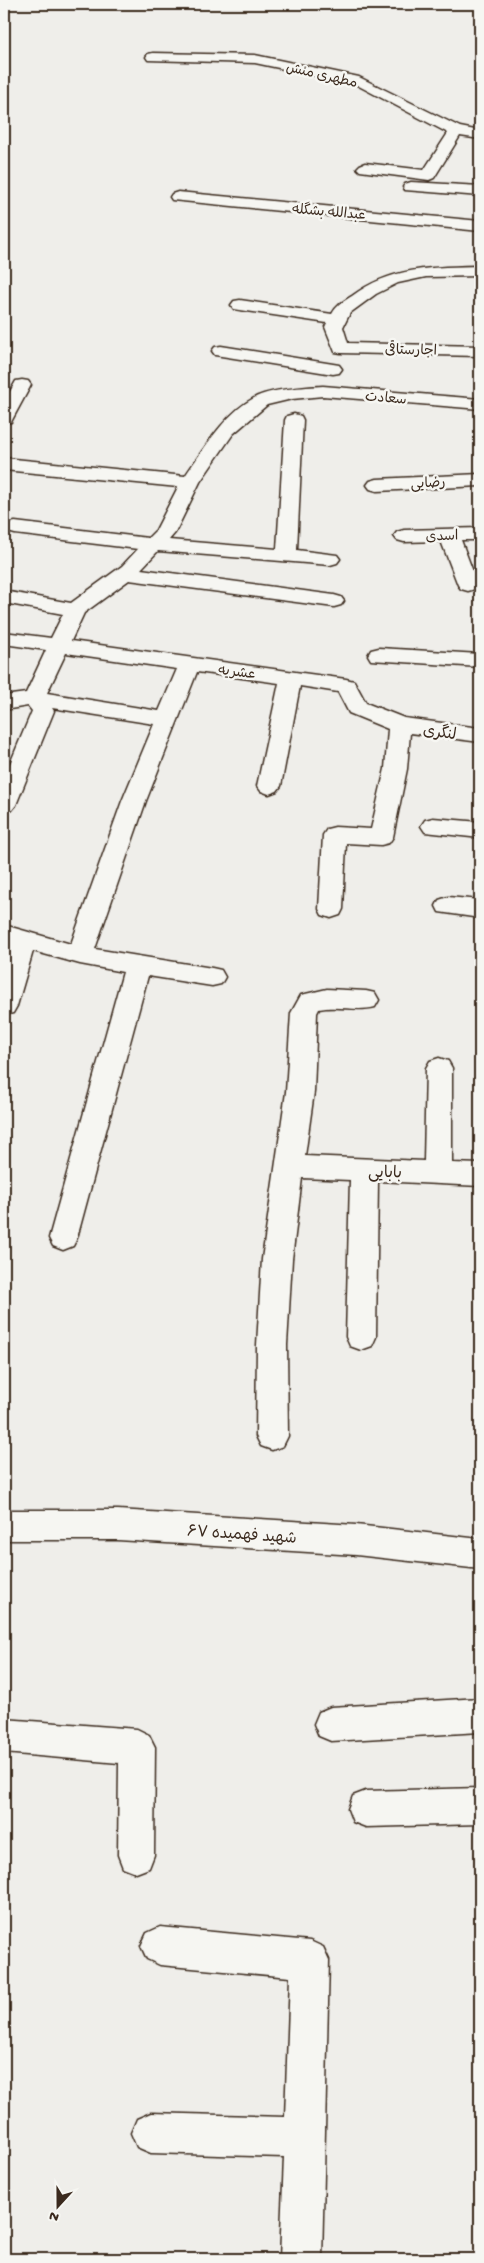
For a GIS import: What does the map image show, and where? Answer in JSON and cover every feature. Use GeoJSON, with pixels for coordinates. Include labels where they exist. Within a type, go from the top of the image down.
{"type":"FeatureCollection","features":[{"type":"Feature","properties":{"kind":"street","name":"مطهری منش"},"geometry":{"type":"LineString","coordinates":[[152,57],[255,59],[359,82],[456,132],[480,135]]}},
{"type":"Feature","properties":{"kind":"street"},"geometry":{"type":"LineString","coordinates":[[365,168],[429,174],[456,132]]}},
{"type":"Feature","properties":{"kind":"street"},"geometry":{"type":"LineString","coordinates":[[411,187],[480,191]]}},
{"type":"Feature","properties":{"kind":"street","name":"عبدالله بشگله"},"geometry":{"type":"LineString","coordinates":[[178,197],[480,226]]}},
{"type":"Feature","properties":{"kind":"street"},"geometry":{"type":"LineString","coordinates":[[324,391],[341,348],[334,327],[344,310],[370,290],[393,279],[426,272],[480,271]]}},
{"type":"Feature","properties":{"kind":"street"},"geometry":{"type":"LineString","coordinates":[[240,305],[338,320]]}},
{"type":"Feature","properties":{"kind":"street","name":"اجارستاقی"},"geometry":{"type":"LineString","coordinates":[[341,348],[480,351]]}},
{"type":"Feature","properties":{"kind":"street"},"geometry":{"type":"LineString","coordinates":[[221,351],[332,369]]}},
{"type":"Feature","properties":{"kind":"street"},"geometry":{"type":"LineString","coordinates":[[4,418],[22,385]]}},
{"type":"Feature","properties":{"kind":"street","name":"سعادت"},"geometry":{"type":"LineString","coordinates":[[75,610],[125,573],[165,533],[190,482],[226,430],[261,402],[292,394],[324,391],[480,404]]}},
{"type":"Feature","properties":{"kind":"street"},"geometry":{"type":"LineString","coordinates":[[287,556],[294,420]]}},
{"type":"Feature","properties":{"kind":"street"},"geometry":{"type":"LineString","coordinates":[[4,464],[190,482]]}},
{"type":"Feature","properties":{"kind":"street","name":"رضایی"},"geometry":{"type":"LineString","coordinates":[[377,485],[480,480]]}},
{"type":"Feature","properties":{"kind":"street"},"geometry":{"type":"LineString","coordinates":[[15,528],[153,545],[330,559]]}},
{"type":"Feature","properties":{"kind":"street","name":"اسدی"},"geometry":{"type":"LineString","coordinates":[[404,536],[480,534]]}},
{"type":"Feature","properties":{"kind":"street"},"geometry":{"type":"LineString","coordinates":[[449,535],[468,585]]}},
{"type":"Feature","properties":{"kind":"street"},"geometry":{"type":"LineString","coordinates":[[125,573],[334,601]]}},
{"type":"Feature","properties":{"kind":"street"},"geometry":{"type":"LineString","coordinates":[[4,596],[75,610],[34,698]]}},
{"type":"Feature","properties":{"kind":"street","name":"عشریه"},"geometry":{"type":"LineString","coordinates":[[4,638],[346,686],[357,708],[400,725]]}},
{"type":"Feature","properties":{"kind":"street"},"geometry":{"type":"LineString","coordinates":[[379,655],[480,661]]}},
{"type":"Feature","properties":{"kind":"street"},"geometry":{"type":"LineString","coordinates":[[80,955],[134,801],[189,665]]}},
{"type":"Feature","properties":{"kind":"street"},"geometry":{"type":"LineString","coordinates":[[268,786],[291,678]]}},
{"type":"Feature","properties":{"kind":"street"},"geometry":{"type":"LineString","coordinates":[[4,805],[43,711],[34,698]]}},
{"type":"Feature","properties":{"kind":"street"},"geometry":{"type":"LineString","coordinates":[[4,703],[34,698],[166,719]]}},
{"type":"Feature","properties":{"kind":"street"},"geometry":{"type":"LineString","coordinates":[[331,909],[336,835],[381,837],[396,768],[400,725]]}},
{"type":"Feature","properties":{"kind":"street","name":"لنگری"},"geometry":{"type":"LineString","coordinates":[[400,725],[480,735]]}},
{"type":"Feature","properties":{"kind":"street"},"geometry":{"type":"LineString","coordinates":[[433,826],[480,830]]}},
{"type":"Feature","properties":{"kind":"street"},"geometry":{"type":"LineString","coordinates":[[448,906],[480,909]]}},
{"type":"Feature","properties":{"kind":"street"},"geometry":{"type":"LineString","coordinates":[[4,1006],[14,937],[80,955],[212,976]]}},
{"type":"Feature","properties":{"kind":"street"},"geometry":{"type":"LineString","coordinates":[[63,1238],[138,965]]}},
{"type":"Feature","properties":{"kind":"street"},"geometry":{"type":"LineString","coordinates":[[272,1436],[272,1345],[277,1259],[300,1092],[304,1013],[310,1002],[327,998],[366,1000]]}},
{"type":"Feature","properties":{"kind":"street"},"geometry":{"type":"LineString","coordinates":[[438,1172],[439,1068]]}},
{"type":"Feature","properties":{"kind":"street","name":"بابایی"},"geometry":{"type":"LineString","coordinates":[[289,1166],[480,1175]]}},
{"type":"Feature","properties":{"kind":"street"},"geometry":{"type":"LineString","coordinates":[[361,1337],[364,1171]]}},
{"type":"Feature","properties":{"kind":"street","name":"شهید فهمیده ۶۷"},"geometry":{"type":"LineString","coordinates":[[4,1525],[118,1525],[356,1540],[480,1554]]}},
{"type":"Feature","properties":{"kind":"street"},"geometry":{"type":"LineString","coordinates":[[331,1724],[480,1715]]}},
{"type":"Feature","properties":{"kind":"street"},"geometry":{"type":"LineString","coordinates":[[4,1736],[137,1747],[136,1855]]}},
{"type":"Feature","properties":{"kind":"street"},"geometry":{"type":"LineString","coordinates":[[366,1809],[480,1806]]}},
{"type":"Feature","properties":{"kind":"street"},"geometry":{"type":"LineString","coordinates":[[160,1946],[310,1960],[302,2259]]}},
{"type":"Feature","properties":{"kind":"street"},"geometry":{"type":"LineString","coordinates":[[151,2133],[304,2138]]}}]}
